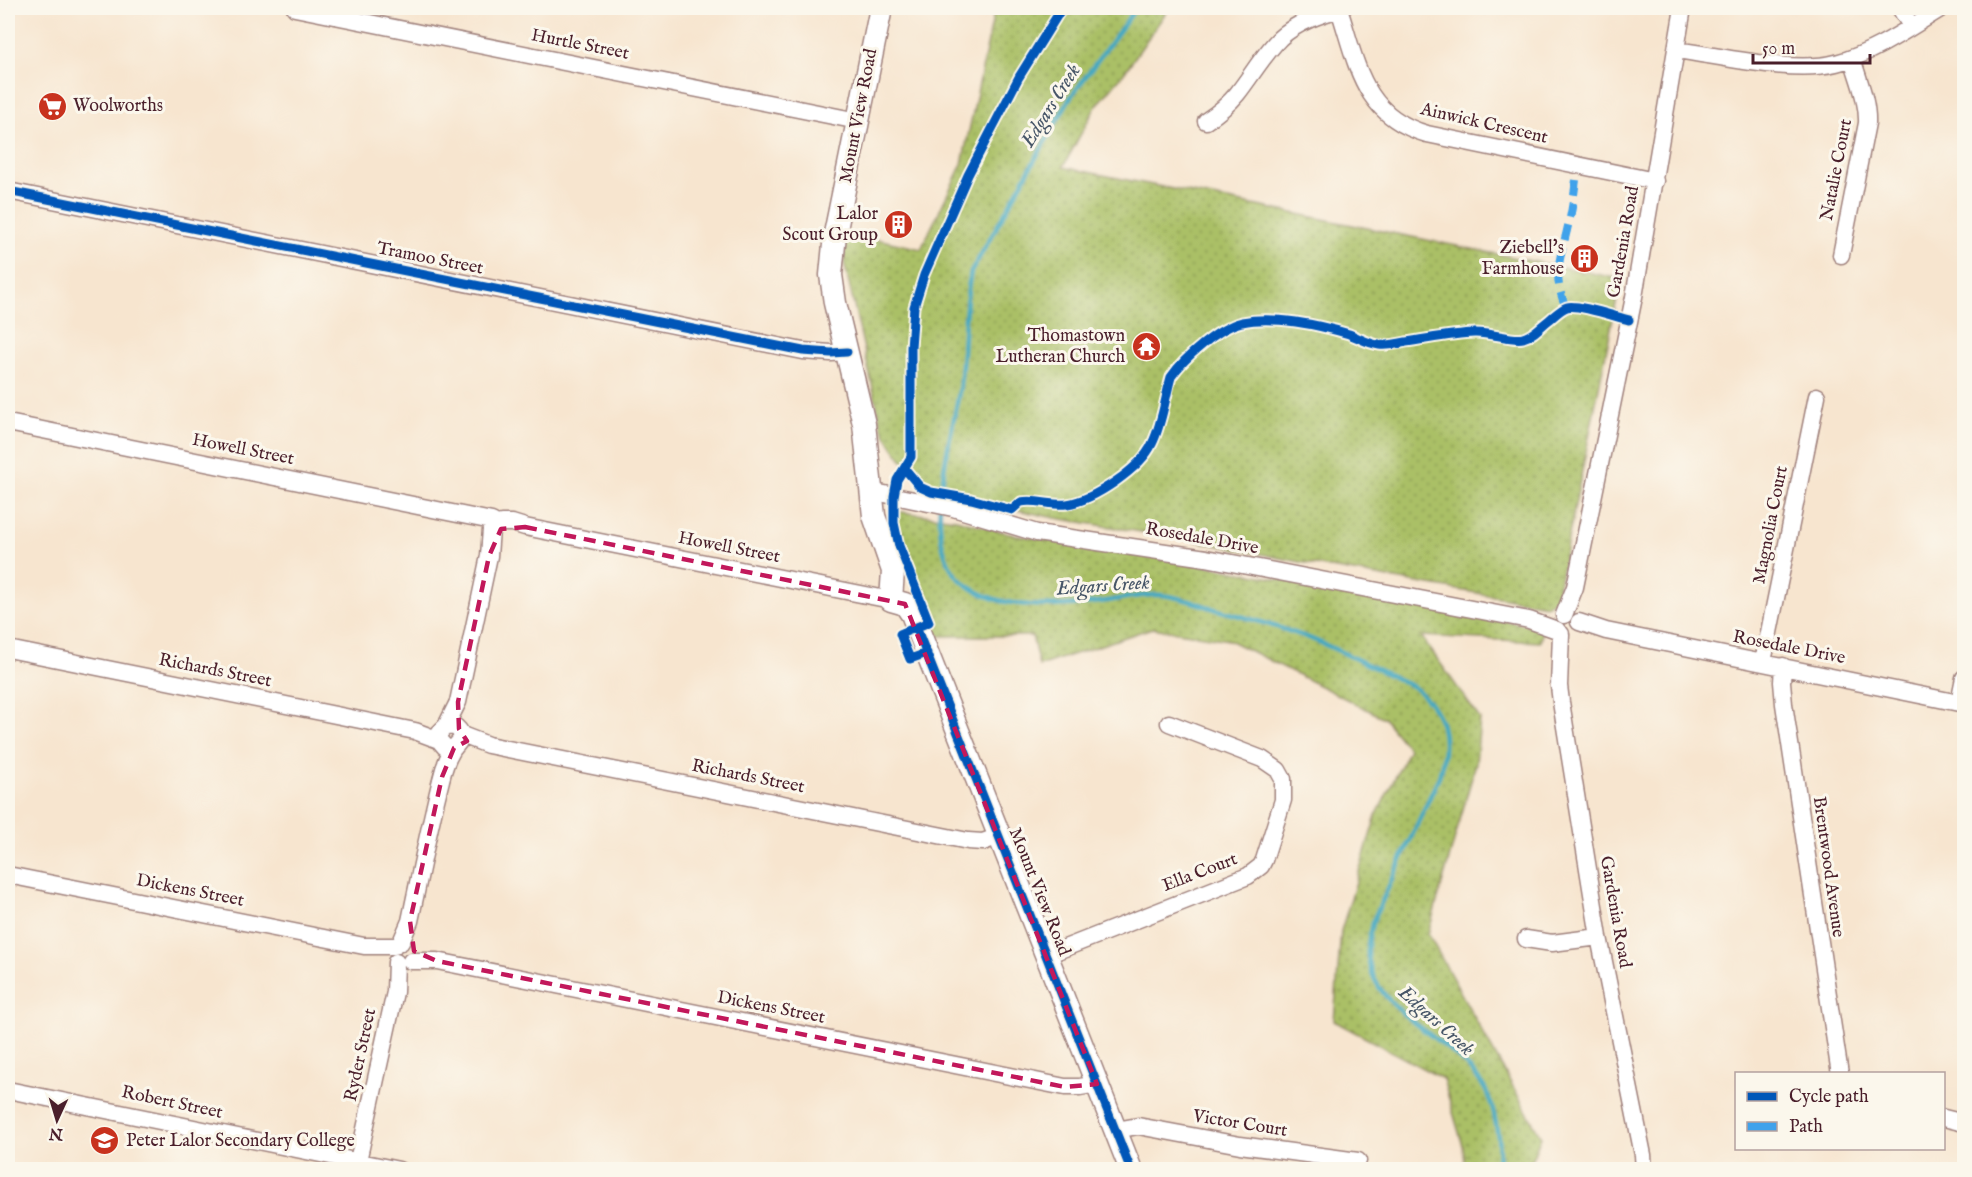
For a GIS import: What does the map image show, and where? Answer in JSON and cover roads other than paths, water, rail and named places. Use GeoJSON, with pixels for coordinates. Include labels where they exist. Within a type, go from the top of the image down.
{"type":"FeatureCollection","features":[{"type":"Feature","properties":{"kind":"street","name":"Hurtle Street"},"geometry":{"type":"LineString","coordinates":[[294,8],[858,121]]}},
{"type":"Feature","properties":{"kind":"street","name":"Mount View Road"},"geometry":{"type":"LineString","coordinates":[[881,8],[831,260],[832,285],[864,424],[874,516],[893,571],[891,600],[905,604],[912,614],[1131,1170]]}},
{"type":"Feature","properties":{"kind":"street"},"geometry":{"type":"LineString","coordinates":[[1206,121],[1223,109],[1236,95],[1280,38],[1308,20],[1341,8]]}},
{"type":"Feature","properties":{"kind":"street","name":"Ainwick Crescent"},"geometry":{"type":"LineString","coordinates":[[1341,8],[1364,84],[1386,113],[1400,123],[1427,134],[1654,181]]}},
{"type":"Feature","properties":{"kind":"street","name":"Gardenia Road"},"geometry":{"type":"LineString","coordinates":[[1644,1170],[1643,1155],[1599,937],[1559,686],[1560,660],[1634,297],[1683,8]]}},
{"type":"Feature","properties":{"kind":"street"},"geometry":{"type":"LineString","coordinates":[[1900,8],[1911,26]]}},
{"type":"Feature","properties":{"kind":"street"},"geometry":{"type":"LineString","coordinates":[[1676,50],[1795,66],[1834,64],[1852,58],[1942,8]]}},
{"type":"Feature","properties":{"kind":"street","name":"Natalie Court"},"geometry":{"type":"LineString","coordinates":[[1841,255],[1868,112],[1852,58]]}},
{"type":"Feature","properties":{"kind":"street","name":"Tramoo Street"},"geometry":{"type":"LineString","coordinates":[[8,191],[803,351],[847,352]]}},
{"type":"Feature","properties":{"kind":"street","name":"Magnolia Court"},"geometry":{"type":"LineString","coordinates":[[1763,662],[1817,396]]}},
{"type":"Feature","properties":{"kind":"street","name":"Howell Street"},"geometry":{"type":"LineString","coordinates":[[8,423],[471,516],[496,527],[525,527],[891,600]]}},
{"type":"Feature","properties":{"kind":"street","name":"Rosedale Drive"},"geometry":{"type":"LineString","coordinates":[[870,491],[953,508],[1037,533],[1206,558],[1529,620],[1606,631],[1962,703]]}},
{"type":"Feature","properties":{"kind":"street","name":"Ryder Street"},"geometry":{"type":"LineString","coordinates":[[358,1161],[496,527]]}},
{"type":"Feature","properties":{"kind":"street","name":"Richards Street"},"geometry":{"type":"LineString","coordinates":[[8,649],[968,841],[983,842],[999,836]]}},
{"type":"Feature","properties":{"kind":"street","name":"Brentwood Avenue"},"geometry":{"type":"LineString","coordinates":[[1783,666],[1784,704],[1840,1072]]}},
{"type":"Feature","properties":{"kind":"street"},"geometry":{"type":"LineString","coordinates":[[1962,703],[1965,678]]}},
{"type":"Feature","properties":{"kind":"street","name":"Ella Court"},"geometry":{"type":"LineString","coordinates":[[1047,955],[1248,876],[1261,867],[1283,800],[1283,779],[1278,770],[1262,759],[1169,723]]}},
{"type":"Feature","properties":{"kind":"street","name":"Dickens Street"},"geometry":{"type":"LineString","coordinates":[[8,875],[1065,1087],[1098,1084]]}},
{"type":"Feature","properties":{"kind":"street"},"geometry":{"type":"LineString","coordinates":[[1526,939],[1552,944],[1599,937]]}},
{"type":"Feature","properties":{"kind":"street","name":"Robert Street"},"geometry":{"type":"LineString","coordinates":[[8,1090],[399,1170]]}},
{"type":"Feature","properties":{"kind":"street"},"geometry":{"type":"LineString","coordinates":[[1945,1118],[1965,1123]]}},
{"type":"Feature","properties":{"kind":"street","name":"Victor Court"},"geometry":{"type":"LineString","coordinates":[[1116,1130],[1138,1126],[1240,1145],[1358,1161]]}},
{"type":"Feature","properties":{"kind":"waterway","name":"Edgars Creek"},"geometry":{"type":"LineString","coordinates":[[1136,8],[1070,98],[971,272],[960,385],[940,502],[943,548],[951,568],[965,584],[998,600],[1025,605],[1052,606],[1093,603],[1134,596],[1175,597],[1309,638],[1412,686],[1432,705],[1438,715],[1444,738],[1439,777],[1372,923],[1368,958],[1375,980],[1390,1000],[1408,1018],[1460,1059],[1485,1089],[1492,1106],[1497,1130],[1499,1153],[1497,1170]]}},
{"type":"Feature","properties":{"kind":"place","name":"Woolworths"},"geometry":{"type":"Point","coordinates":[52,106]}},
{"type":"Feature","properties":{"kind":"place","name":"Lalor Scout Group"},"geometry":{"type":"Point","coordinates":[899,224]}},
{"type":"Feature","properties":{"kind":"place","name":"Ziebell's Farmhouse"},"geometry":{"type":"Point","coordinates":[1585,258]}},
{"type":"Feature","properties":{"kind":"place","name":"Thomastown Lutheran Church"},"geometry":{"type":"Point","coordinates":[1146,346]}},
{"type":"Feature","properties":{"kind":"place","name":"Peter Lalor Secondary College"},"geometry":{"type":"Point","coordinates":[105,1141]}}]}
